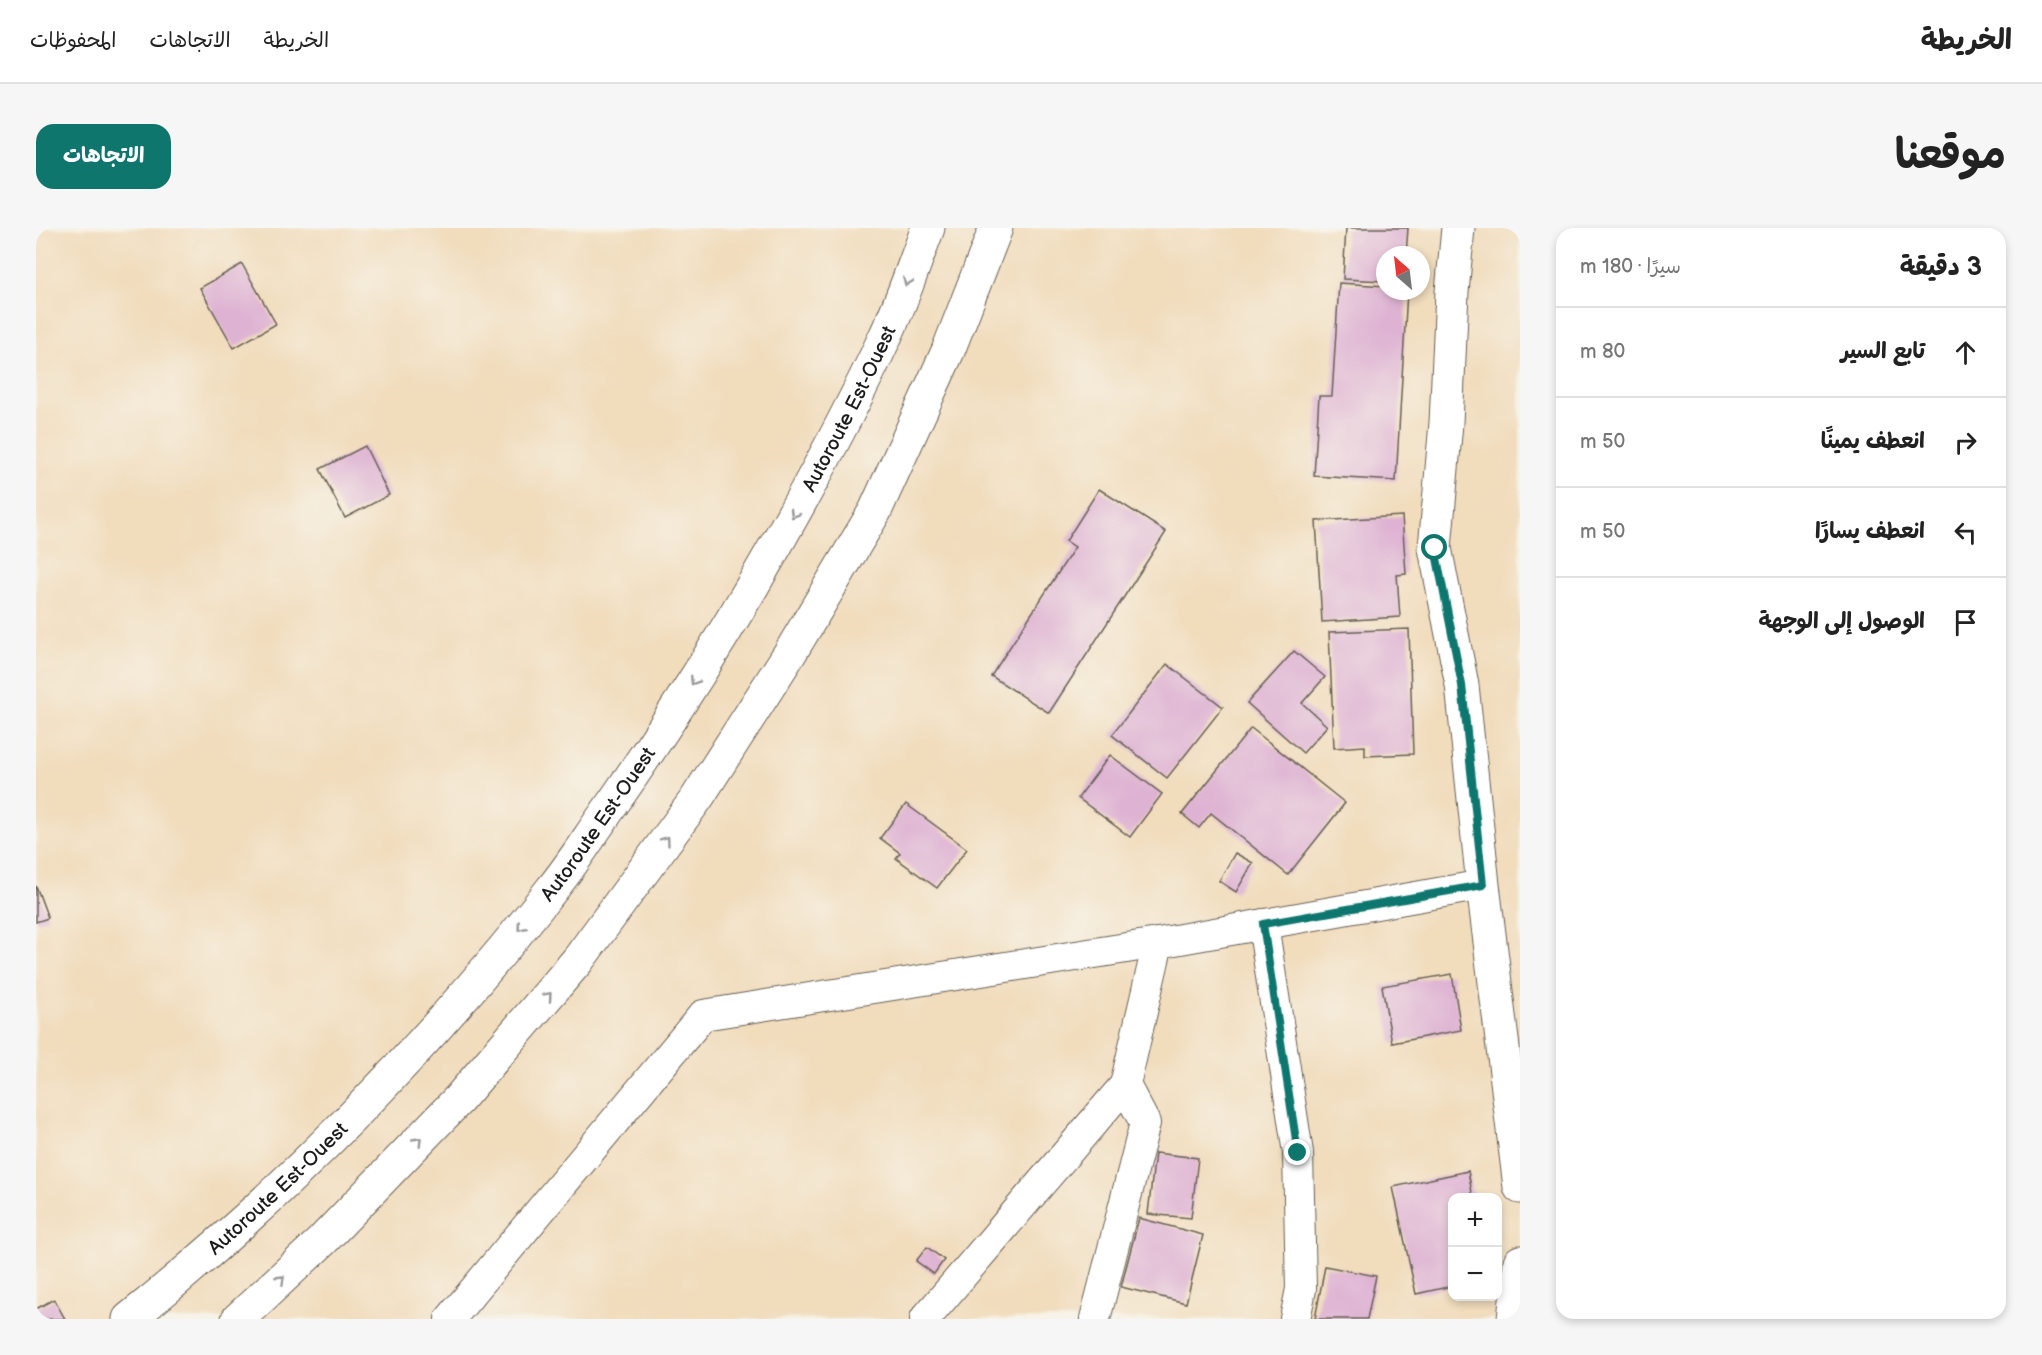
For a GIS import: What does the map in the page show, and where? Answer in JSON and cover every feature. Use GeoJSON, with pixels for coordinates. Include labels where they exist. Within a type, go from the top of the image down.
{"type":"FeatureCollection","features":[{"type":"Feature","properties":{"kind":"main road","name":"Autoroute Est-Ouest"},"geometry":{"type":"LineString","coordinates":[[129,1319],[300,1169],[387,1081],[554,887],[638,768],[714,651],[807,493],[886,336],[928,228]]}},
{"type":"Feature","properties":{"kind":"main road"},"geometry":{"type":"LineString","coordinates":[[238,1319],[321,1242],[459,1099],[578,960],[697,798],[790,653],[875,511],[948,351],[996,228]]}},
{"type":"Feature","properties":{"kind":"main road"},"geometry":{"type":"LineString","coordinates":[[1458,228],[1452,292],[1446,423],[1435,548],[1462,685],[1483,885],[1520,1187]]}},
{"type":"Feature","properties":{"kind":"main road"},"geometry":{"type":"LineString","coordinates":[[1514,1319],[1520,1262]]}},
{"type":"Feature","properties":{"kind":"street"},"geometry":{"type":"LineString","coordinates":[[450,1319],[703,1015],[1158,943],[1483,885]]}},
{"type":"Feature","properties":{"kind":"street"},"geometry":{"type":"LineString","coordinates":[[1263,924],[1298,1153],[1302,1289],[1295,1319]]}},
{"type":"Feature","properties":{"kind":"street"},"geometry":{"type":"LineString","coordinates":[[925,1319],[1125,1085],[1158,943]]}},
{"type":"Feature","properties":{"kind":"street"},"geometry":{"type":"LineString","coordinates":[[1095,1319],[1145,1123],[1125,1085]]}},
{"type":"Feature","properties":{"kind":"building"},"geometry":{"type":"Polygon","coordinates":[[[1346,228],[1408,228],[1407,246],[1376,246],[1376,281],[1343,279],[1346,228]]]}},
{"type":"Feature","properties":{"kind":"building"},"geometry":{"type":"Polygon","coordinates":[[[242,264],[276,324],[234,348],[200,288],[242,264]]]}},
{"type":"Feature","properties":{"kind":"building"},"geometry":{"type":"Polygon","coordinates":[[[1339,283],[1376,285],[1376,300],[1406,300],[1396,481],[1314,476],[1319,396],[1332,396],[1339,283]]]}},
{"type":"Feature","properties":{"kind":"building"},"geometry":{"type":"Polygon","coordinates":[[[365,446],[389,495],[345,518],[320,469],[365,446]]]}},
{"type":"Feature","properties":{"kind":"building"},"geometry":{"type":"Polygon","coordinates":[[[1099,489],[1166,532],[1049,713],[991,676],[1075,547],[1066,541],[1099,489]]]}},
{"type":"Feature","properties":{"kind":"building"},"geometry":{"type":"Polygon","coordinates":[[[1402,516],[1406,574],[1397,575],[1400,617],[1322,622],[1316,521],[1402,516]]]}},
{"type":"Feature","properties":{"kind":"building"},"geometry":{"type":"Polygon","coordinates":[[[1409,629],[1413,754],[1365,756],[1365,746],[1334,748],[1329,632],[1409,629]]]}},
{"type":"Feature","properties":{"kind":"building"},"geometry":{"type":"Polygon","coordinates":[[[1294,651],[1325,677],[1302,703],[1327,726],[1303,753],[1247,703],[1294,651]]]}},
{"type":"Feature","properties":{"kind":"building"},"geometry":{"type":"Polygon","coordinates":[[[1167,664],[1223,707],[1167,778],[1112,735],[1167,664]]]}},
{"type":"Feature","properties":{"kind":"building"},"geometry":{"type":"Polygon","coordinates":[[[1251,728],[1345,803],[1288,875],[1211,813],[1199,828],[1182,814],[1251,728]]]}},
{"type":"Feature","properties":{"kind":"building"},"geometry":{"type":"Polygon","coordinates":[[[1110,755],[1162,794],[1130,837],[1078,798],[1110,755]]]}},
{"type":"Feature","properties":{"kind":"building"},"geometry":{"type":"Polygon","coordinates":[[[906,804],[967,849],[937,888],[896,858],[900,853],[880,838],[906,804]]]}},
{"type":"Feature","properties":{"kind":"building"},"geometry":{"type":"Polygon","coordinates":[[[1235,853],[1253,863],[1236,892],[1219,881],[1235,853]]]}},
{"type":"Feature","properties":{"kind":"building"},"geometry":{"type":"Polygon","coordinates":[[[36,886],[48,918],[36,922],[36,886]]]}},
{"type":"Feature","properties":{"kind":"building"},"geometry":{"type":"Polygon","coordinates":[[[1452,974],[1461,1030],[1392,1043],[1382,986],[1452,974]]]}},
{"type":"Feature","properties":{"kind":"building"},"geometry":{"type":"Polygon","coordinates":[[[1155,1153],[1198,1158],[1191,1218],[1148,1214],[1155,1153]]]}},
{"type":"Feature","properties":{"kind":"building"},"geometry":{"type":"Polygon","coordinates":[[[1468,1171],[1472,1193],[1448,1193],[1448,1287],[1416,1294],[1393,1187],[1468,1171]]]}},
{"type":"Feature","properties":{"kind":"building"},"geometry":{"type":"Polygon","coordinates":[[[1139,1218],[1203,1235],[1186,1303],[1121,1287],[1139,1218]]]}},
{"type":"Feature","properties":{"kind":"building"},"geometry":{"type":"Polygon","coordinates":[[[927,1247],[944,1260],[934,1274],[916,1261],[927,1247]]]}},
{"type":"Feature","properties":{"kind":"building"},"geometry":{"type":"Polygon","coordinates":[[[1325,1266],[1376,1276],[1367,1319],[1315,1319],[1325,1266]]]}},
{"type":"Feature","properties":{"kind":"building"},"geometry":{"type":"Polygon","coordinates":[[[54,1299],[65,1319],[36,1319],[36,1309],[54,1299]]]}},
{"type":"Feature","properties":{"kind":"route"},"geometry":{"type":"LineString","coordinates":[[1298,1153],[1263,924],[1483,885],[1462,685],[1435,548]]}}]}
